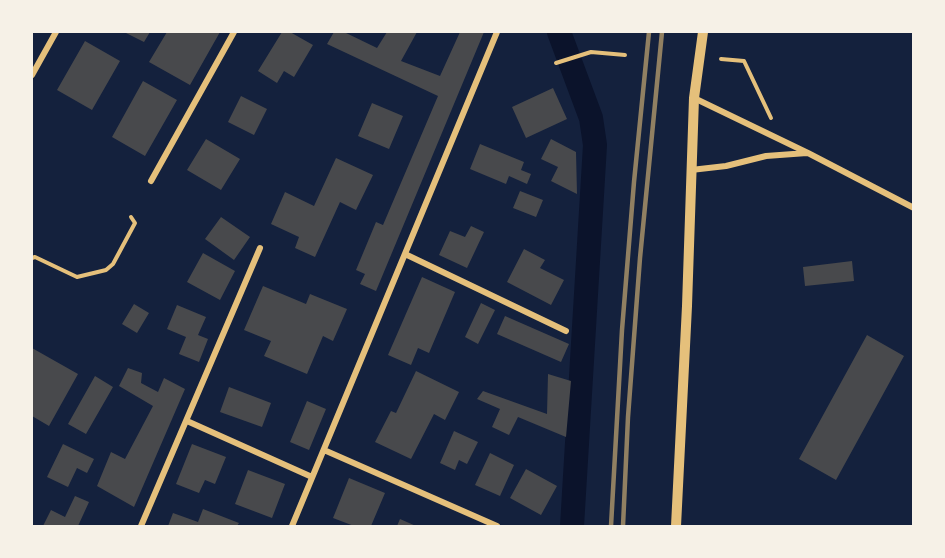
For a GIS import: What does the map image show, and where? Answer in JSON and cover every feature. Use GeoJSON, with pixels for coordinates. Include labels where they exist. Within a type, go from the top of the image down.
{"type":"FeatureCollection","features":[{"type":"Feature","properties":{"kind":"street"},"geometry":{"type":"LineString","coordinates":[[32,75],[56,32]]}},
{"type":"Feature","properties":{"kind":"street"},"geometry":{"type":"LineString","coordinates":[[151,180],[234,32]]}},
{"type":"Feature","properties":{"kind":"street"},"geometry":{"type":"LineString","coordinates":[[292,526],[497,32]]}},
{"type":"Feature","properties":{"kind":"street"},"geometry":{"type":"LineString","coordinates":[[676,526],[694,98],[702,32]]}},
{"type":"Feature","properties":{"kind":"street"},"geometry":{"type":"LineString","coordinates":[[694,98],[914,208]]}},
{"type":"Feature","properties":{"kind":"street"},"geometry":{"type":"LineString","coordinates":[[691,170],[726,166],[766,156],[808,153]]}},
{"type":"Feature","properties":{"kind":"street"},"geometry":{"type":"LineString","coordinates":[[141,526],[260,248]]}},
{"type":"Feature","properties":{"kind":"street"},"geometry":{"type":"LineString","coordinates":[[405,254],[566,331]]}},
{"type":"Feature","properties":{"kind":"street"},"geometry":{"type":"LineString","coordinates":[[187,422],[312,477]]}},
{"type":"Feature","properties":{"kind":"street"},"geometry":{"type":"LineString","coordinates":[[324,450],[497,526]]}},
{"type":"Feature","properties":{"kind":"path"},"geometry":{"type":"LineString","coordinates":[[556,63],[591,52],[625,55]]}},
{"type":"Feature","properties":{"kind":"path"},"geometry":{"type":"LineString","coordinates":[[721,59],[744,61],[761,98]]}},
{"type":"Feature","properties":{"kind":"path"},"geometry":{"type":"LineString","coordinates":[[32,258],[35,257],[77,277],[106,270],[113,264],[135,223],[131,217]]}},
{"type":"Feature","properties":{"kind":"building"},"geometry":{"type":"Polygon","coordinates":[[[124,32],[150,32],[144,42],[124,32]]]}},
{"type":"Feature","properties":{"kind":"building"},"geometry":{"type":"Polygon","coordinates":[[[167,32],[220,32],[190,85],[149,62],[167,32]]]}},
{"type":"Feature","properties":{"kind":"building"},"geometry":{"type":"Polygon","coordinates":[[[282,32],[290,32],[313,45],[294,77],[284,71],[277,83],[258,71],[282,32]]]}},
{"type":"Feature","properties":{"kind":"building"},"geometry":{"type":"Polygon","coordinates":[[[334,32],[344,32],[377,48],[387,32],[417,32],[401,61],[440,76],[460,32],[484,32],[376,291],[360,284],[365,274],[356,270],[376,222],[383,225],[438,96],[327,44],[334,32]]]}},
{"type":"Feature","properties":{"kind":"building"},"geometry":{"type":"Polygon","coordinates":[[[85,41],[120,61],[92,110],[57,90],[85,41]]]}},
{"type":"Feature","properties":{"kind":"building"},"geometry":{"type":"Polygon","coordinates":[[[143,81],[177,100],[145,156],[112,137],[143,81]]]}},
{"type":"Feature","properties":{"kind":"building"},"geometry":{"type":"Polygon","coordinates":[[[553,88],[567,119],[526,138],[512,107],[553,88]]]}},
{"type":"Feature","properties":{"kind":"building"},"geometry":{"type":"Polygon","coordinates":[[[241,96],[267,109],[254,135],[228,122],[241,96]]]}},
{"type":"Feature","properties":{"kind":"building"},"geometry":{"type":"Polygon","coordinates":[[[372,103],[403,116],[389,149],[358,136],[372,103]]]}},
{"type":"Feature","properties":{"kind":"building"},"geometry":{"type":"Polygon","coordinates":[[[206,139],[240,159],[221,190],[187,170],[206,139]]]}},
{"type":"Feature","properties":{"kind":"building"},"geometry":{"type":"Polygon","coordinates":[[[551,139],[576,152],[577,194],[551,181],[558,167],[541,159],[551,139]]]}},
{"type":"Feature","properties":{"kind":"building"},"geometry":{"type":"Polygon","coordinates":[[[480,144],[524,162],[521,170],[531,174],[527,184],[509,176],[506,184],[470,169],[480,144]]]}},
{"type":"Feature","properties":{"kind":"building"},"geometry":{"type":"Polygon","coordinates":[[[336,158],[373,175],[356,210],[340,202],[315,257],[295,248],[299,237],[271,224],[285,192],[314,206],[336,158]]]}},
{"type":"Feature","properties":{"kind":"building"},"geometry":{"type":"Polygon","coordinates":[[[520,191],[543,200],[536,217],[513,208],[520,191]]]}},
{"type":"Feature","properties":{"kind":"building"},"geometry":{"type":"Polygon","coordinates":[[[221,217],[250,237],[234,260],[205,239],[221,217]]]}},
{"type":"Feature","properties":{"kind":"building"},"geometry":{"type":"Polygon","coordinates":[[[471,226],[484,232],[467,268],[439,255],[450,231],[465,237],[471,226]]]}},
{"type":"Feature","properties":{"kind":"building"},"geometry":{"type":"Polygon","coordinates":[[[524,249],[545,260],[540,268],[564,280],[551,305],[507,282],[524,249]]]}},
{"type":"Feature","properties":{"kind":"building"},"geometry":{"type":"Polygon","coordinates":[[[203,253],[235,271],[220,300],[187,282],[203,253]]]}},
{"type":"Feature","properties":{"kind":"building"},"geometry":{"type":"Polygon","coordinates":[[[852,261],[854,281],[805,286],[803,267],[852,261]]]}},
{"type":"Feature","properties":{"kind":"building"},"geometry":{"type":"Polygon","coordinates":[[[422,277],[455,292],[429,353],[418,348],[411,365],[388,355],[422,277]]]}},
{"type":"Feature","properties":{"kind":"building"},"geometry":{"type":"Polygon","coordinates":[[[263,286],[306,304],[310,294],[347,309],[333,341],[323,336],[307,374],[264,356],[271,341],[244,330],[263,286]]]}},
{"type":"Feature","properties":{"kind":"building"},"geometry":{"type":"Polygon","coordinates":[[[481,303],[495,310],[478,344],[465,337],[481,303]]]}},
{"type":"Feature","properties":{"kind":"building"},"geometry":{"type":"Polygon","coordinates":[[[134,304],[149,313],[137,333],[122,324],[134,304]]]}},
{"type":"Feature","properties":{"kind":"building"},"geometry":{"type":"Polygon","coordinates":[[[177,305],[206,317],[198,335],[208,339],[199,362],[179,354],[186,337],[167,329],[177,305]]]}},
{"type":"Feature","properties":{"kind":"building"},"geometry":{"type":"Polygon","coordinates":[[[505,316],[569,344],[561,362],[497,334],[505,316]]]}},
{"type":"Feature","properties":{"kind":"building"},"geometry":{"type":"Polygon","coordinates":[[[867,335],[904,356],[836,480],[799,459],[867,335]]]}},
{"type":"Feature","properties":{"kind":"building"},"geometry":{"type":"Polygon","coordinates":[[[32,348],[78,374],[49,426],[32,416],[32,348]]]}},
{"type":"Feature","properties":{"kind":"building"},"geometry":{"type":"Polygon","coordinates":[[[128,368],[142,373],[141,383],[158,392],[164,378],[185,389],[134,507],[97,486],[111,452],[125,459],[153,406],[119,386],[128,368]]]}},
{"type":"Feature","properties":{"kind":"building"},"geometry":{"type":"Polygon","coordinates":[[[416,371],[459,392],[445,420],[434,414],[411,459],[375,442],[391,411],[396,413],[416,371]]]}},
{"type":"Feature","properties":{"kind":"building"},"geometry":{"type":"Polygon","coordinates":[[[548,374],[571,381],[566,437],[518,417],[509,435],[492,427],[500,409],[477,399],[483,391],[547,414],[548,374]]]}},
{"type":"Feature","properties":{"kind":"building"},"geometry":{"type":"Polygon","coordinates":[[[95,376],[113,387],[86,434],[68,424],[95,376]]]}},
{"type":"Feature","properties":{"kind":"building"},"geometry":{"type":"Polygon","coordinates":[[[229,387],[271,403],[262,427],[220,412],[229,387]]]}},
{"type":"Feature","properties":{"kind":"building"},"geometry":{"type":"Polygon","coordinates":[[[307,401],[326,409],[309,450],[290,442],[307,401]]]}},
{"type":"Feature","properties":{"kind":"building"},"geometry":{"type":"Polygon","coordinates":[[[454,431],[478,442],[467,464],[459,460],[455,470],[440,463],[454,431]]]}},
{"type":"Feature","properties":{"kind":"building"},"geometry":{"type":"Polygon","coordinates":[[[63,444],[94,459],[87,473],[77,468],[68,487],[47,477],[63,444]]]}},
{"type":"Feature","properties":{"kind":"building"},"geometry":{"type":"Polygon","coordinates":[[[192,444],[226,457],[215,484],[205,480],[199,493],[176,484],[192,444]]]}},
{"type":"Feature","properties":{"kind":"building"},"geometry":{"type":"Polygon","coordinates":[[[490,453],[514,465],[500,496],[475,485],[490,453]]]}},
{"type":"Feature","properties":{"kind":"building"},"geometry":{"type":"Polygon","coordinates":[[[526,469],[557,486],[541,515],[510,498],[526,469]]]}},
{"type":"Feature","properties":{"kind":"building"},"geometry":{"type":"Polygon","coordinates":[[[248,470],[285,484],[272,518],[235,504],[248,470]]]}},
{"type":"Feature","properties":{"kind":"building"},"geometry":{"type":"Polygon","coordinates":[[[349,478],[385,493],[371,526],[354,526],[333,518],[349,478]]]}},
{"type":"Feature","properties":{"kind":"building"},"geometry":{"type":"Polygon","coordinates":[[[75,496],[89,502],[78,526],[43,526],[51,510],[65,517],[75,496]]]}},
{"type":"Feature","properties":{"kind":"building"},"geometry":{"type":"Polygon","coordinates":[[[203,509],[239,523],[237,526],[168,526],[173,513],[198,522],[203,509]]]}},
{"type":"Feature","properties":{"kind":"building"},"geometry":{"type":"Polygon","coordinates":[[[400,519],[416,526],[397,526],[400,519]]]}},
{"type":"Feature","properties":{"kind":"waterway"},"geometry":{"type":"LineString","coordinates":[[559,32],[591,118],[595,145],[572,526]]}},
{"type":"Feature","properties":{"kind":"railway"},"geometry":{"type":"LineString","coordinates":[[611,526],[622,330],[649,32]]}},
{"type":"Feature","properties":{"kind":"railway"},"geometry":{"type":"LineString","coordinates":[[623,526],[628,417],[640,258],[662,32]]}}]}
